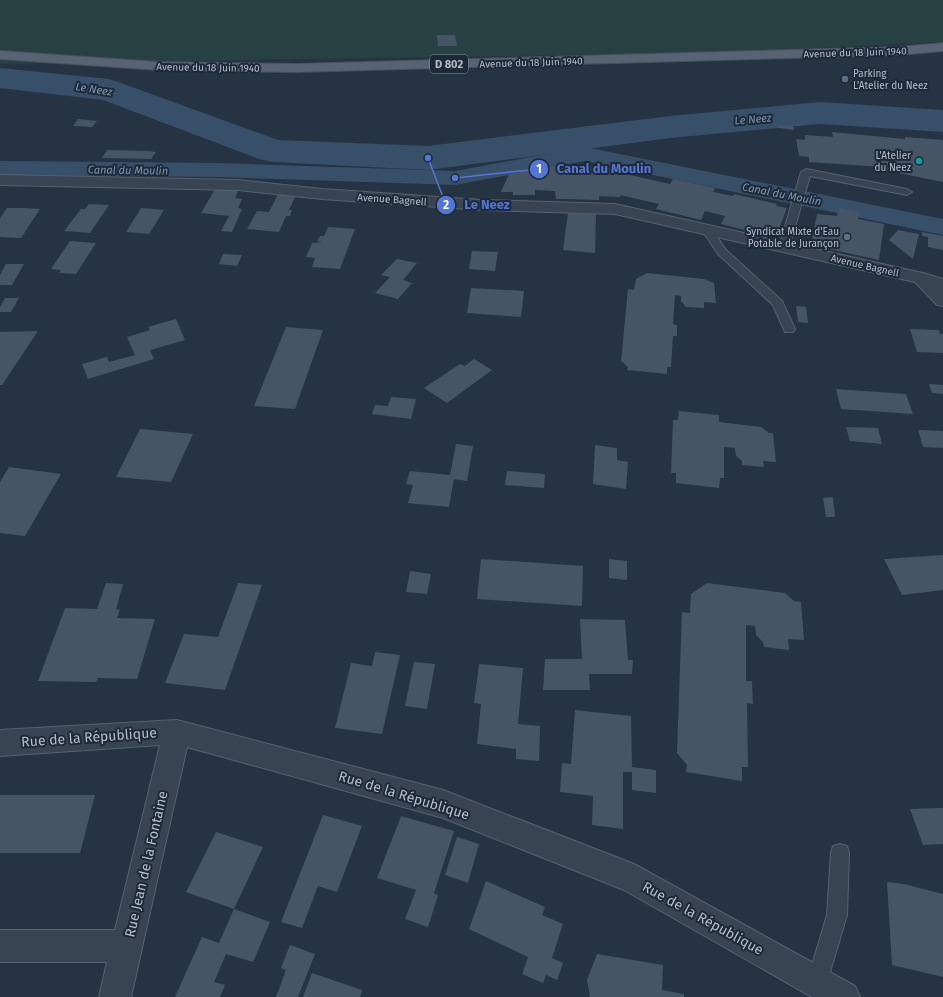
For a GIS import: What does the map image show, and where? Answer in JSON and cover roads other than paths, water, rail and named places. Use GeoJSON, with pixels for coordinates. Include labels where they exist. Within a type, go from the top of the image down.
{"type":"FeatureCollection","features":[{"type":"Feature","properties":{"kind":"main road","name":"Avenue du 18 Juin 1940"},"geometry":{"type":"LineString","coordinates":[[0,54],[159,66],[297,68],[898,51],[943,47]]}},
{"type":"Feature","properties":{"kind":"street","name":"Avenue Bagnell"},"geometry":{"type":"LineString","coordinates":[[0,180],[238,185],[322,194],[482,205],[615,209],[921,278],[943,285]]}},
{"type":"Feature","properties":{"kind":"street"},"geometry":{"type":"LineString","coordinates":[[921,278],[943,301]]}},
{"type":"Feature","properties":{"kind":"street","name":"Rue de la République"},"geometry":{"type":"LineString","coordinates":[[0,743],[177,732],[443,804],[634,879],[844,997]]}},
{"type":"Feature","properties":{"kind":"street","name":"Rue Jean de la Fontaine"},"geometry":{"type":"LineString","coordinates":[[115,997],[177,732]]}},
{"type":"Feature","properties":{"kind":"street"},"geometry":{"type":"LineString","coordinates":[[0,946],[127,946]]}},
{"type":"Feature","properties":{"kind":"lane"},"geometry":{"type":"LineString","coordinates":[[784,247],[794,207],[806,172],[907,192]]}},
{"type":"Feature","properties":{"kind":"lane"},"geometry":{"type":"LineString","coordinates":[[707,230],[722,252],[778,303],[789,329]]}},
{"type":"Feature","properties":{"kind":"lane"},"geometry":{"type":"LineString","coordinates":[[817,982],[836,915],[840,854]]}},
{"type":"Feature","properties":{"kind":"waterway","name":"Le Neez"},"geometry":{"type":"LineString","coordinates":[[0,78],[109,90],[273,151],[428,158],[670,127],[820,113],[943,121]]}},
{"type":"Feature","properties":{"kind":"waterway","name":"Canal du Moulin"},"geometry":{"type":"LineString","coordinates":[[0,168],[220,170],[455,178],[585,154],[943,227]]}},
{"type":"Feature","properties":{"kind":"place","name":"Parking L'Atelier du Neez"},"geometry":{"type":"Point","coordinates":[845,79]}},
{"type":"Feature","properties":{"kind":"place","name":"Le Neez"},"geometry":{"type":"Point","coordinates":[428,158]}},
{"type":"Feature","properties":{"kind":"place","name":"L'Atelier du Neez"},"geometry":{"type":"Point","coordinates":[919,161]}},
{"type":"Feature","properties":{"kind":"place","name":"Canal du Moulin"},"geometry":{"type":"Point","coordinates":[455,178]}},
{"type":"Feature","properties":{"kind":"place","name":"Syndicat Mixte d'Eau Potable de Jurançon"},"geometry":{"type":"Point","coordinates":[847,237]}}]}
